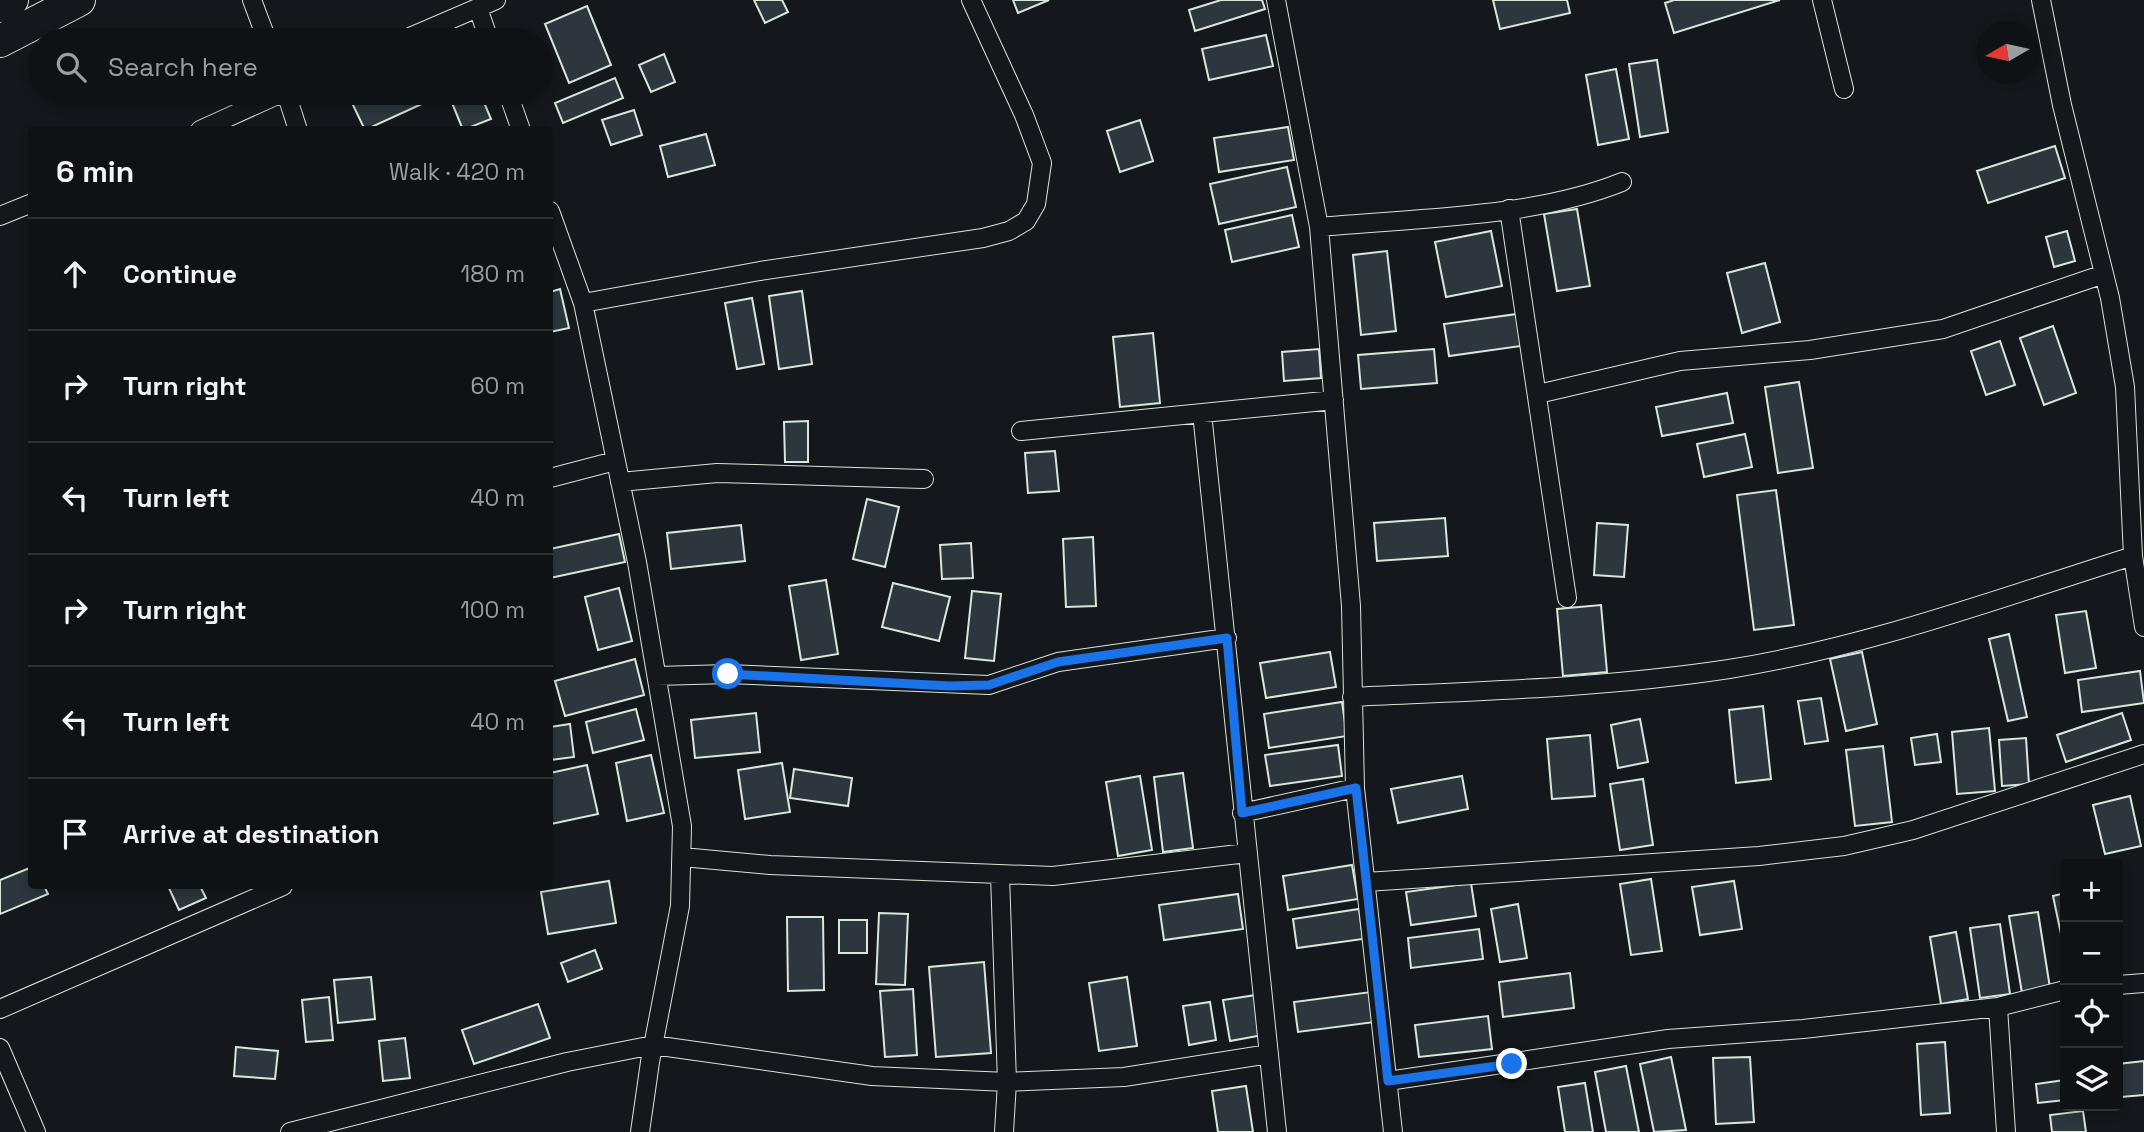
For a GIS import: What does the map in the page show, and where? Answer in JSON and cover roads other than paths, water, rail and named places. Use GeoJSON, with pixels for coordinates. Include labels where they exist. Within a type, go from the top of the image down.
{"type":"FeatureCollection","features":[{"type":"Feature","properties":{"kind":"highway"},"geometry":{"type":"LineString","coordinates":[[0,6],[12,0]]}},
{"type":"Feature","properties":{"kind":"highway"},"geometry":{"type":"LineString","coordinates":[[0,41],[79,0]]}},
{"type":"Feature","properties":{"kind":"street"},"geometry":{"type":"LineString","coordinates":[[252,0],[262,28]]}},
{"type":"Feature","properties":{"kind":"street"},"geometry":{"type":"LineString","coordinates":[[431,28],[496,0]]}},
{"type":"Feature","properties":{"kind":"street"},"geometry":{"type":"LineString","coordinates":[[583,303],[760,271],[983,238],[1009,231],[1026,221],[1036,204],[1042,163],[1024,115],[971,0]]}},
{"type":"Feature","properties":{"kind":"street"},"geometry":{"type":"LineString","coordinates":[[1276,0],[1319,227],[1351,606],[1356,788],[1393,1132]]}},
{"type":"Feature","properties":{"kind":"street"},"geometry":{"type":"LineString","coordinates":[[1822,0],[1844,89]]}},
{"type":"Feature","properties":{"kind":"street"},"geometry":{"type":"LineString","coordinates":[[2041,0],[2062,105],[2104,274],[2125,387],[2137,491],[2133,556],[2144,627]]}},
{"type":"Feature","properties":{"kind":"street"},"geometry":{"type":"LineString","coordinates":[[478,8],[485,28]]}},
{"type":"Feature","properties":{"kind":"street"},"geometry":{"type":"LineString","coordinates":[[209,126],[257,105]]}},
{"type":"Feature","properties":{"kind":"street"},"geometry":{"type":"LineString","coordinates":[[289,105],[296,126]]}},
{"type":"Feature","properties":{"kind":"street"},"geometry":{"type":"LineString","coordinates":[[512,105],[520,126]]}},
{"type":"Feature","properties":{"kind":"street"},"geometry":{"type":"LineString","coordinates":[[1319,227],[1509,209],[1583,198],[1622,182]]}},
{"type":"Feature","properties":{"kind":"street"},"geometry":{"type":"LineString","coordinates":[[0,216],[28,205]]}},
{"type":"Feature","properties":{"kind":"street"},"geometry":{"type":"LineString","coordinates":[[1509,209],[1567,598]]}},
{"type":"Feature","properties":{"kind":"street"},"geometry":{"type":"LineString","coordinates":[[553,219],[583,303],[657,676],[682,826],[680,906],[653,1045],[640,1132]]}},
{"type":"Feature","properties":{"kind":"street"},"geometry":{"type":"LineString","coordinates":[[1538,394],[1680,361],[1810,350],[1942,329],[2104,274]]}},
{"type":"Feature","properties":{"kind":"street"},"geometry":{"type":"LineString","coordinates":[[1021,431],[1334,400]]}},
{"type":"Feature","properties":{"kind":"street"},"geometry":{"type":"LineString","coordinates":[[1202,413],[1277,1132]]}},
{"type":"Feature","properties":{"kind":"street"},"geometry":{"type":"LineString","coordinates":[[553,477],[615,461]]}},
{"type":"Feature","properties":{"kind":"street"},"geometry":{"type":"LineString","coordinates":[[620,482],[717,473],[924,479]]}},
{"type":"Feature","properties":{"kind":"street"},"geometry":{"type":"LineString","coordinates":[[1352,697],[1585,686],[1730,668],[1885,635],[2133,556]]}},
{"type":"Feature","properties":{"kind":"street"},"geometry":{"type":"LineString","coordinates":[[657,676],[728,674],[949,686],[989,685],[1058,662],[1227,638]]}},
{"type":"Feature","properties":{"kind":"street"},"geometry":{"type":"LineString","coordinates":[[1366,882],[1759,856],[1844,846],[1913,830],[2144,754]]}},
{"type":"Feature","properties":{"kind":"street"},"geometry":{"type":"LineString","coordinates":[[1242,813],[1356,788]]}},
{"type":"Feature","properties":{"kind":"street"},"geometry":{"type":"LineString","coordinates":[[682,857],[770,865],[1052,876],[1247,853]]}},
{"type":"Feature","properties":{"kind":"street"},"geometry":{"type":"LineString","coordinates":[[999,875],[1007,1082],[1004,1132]]}},
{"type":"Feature","properties":{"kind":"street"},"geometry":{"type":"LineString","coordinates":[[0,1009],[276,889]]}},
{"type":"Feature","properties":{"kind":"street"},"geometry":{"type":"LineString","coordinates":[[2123,985],[2144,983]]}},
{"type":"Feature","properties":{"kind":"street"},"geometry":{"type":"LineString","coordinates":[[1388,1081],[1668,1039],[1802,1029],[1998,1007],[2060,991]]}},
{"type":"Feature","properties":{"kind":"street"},"geometry":{"type":"LineString","coordinates":[[1998,1007],[2006,1132]]}},
{"type":"Feature","properties":{"kind":"street"},"geometry":{"type":"LineString","coordinates":[[290,1132],[567,1062],[653,1045],[872,1076],[1007,1082],[1124,1077],[1269,1054]]}},
{"type":"Feature","properties":{"kind":"street"},"geometry":{"type":"LineString","coordinates":[[0,1048],[36,1132]]}}]}
